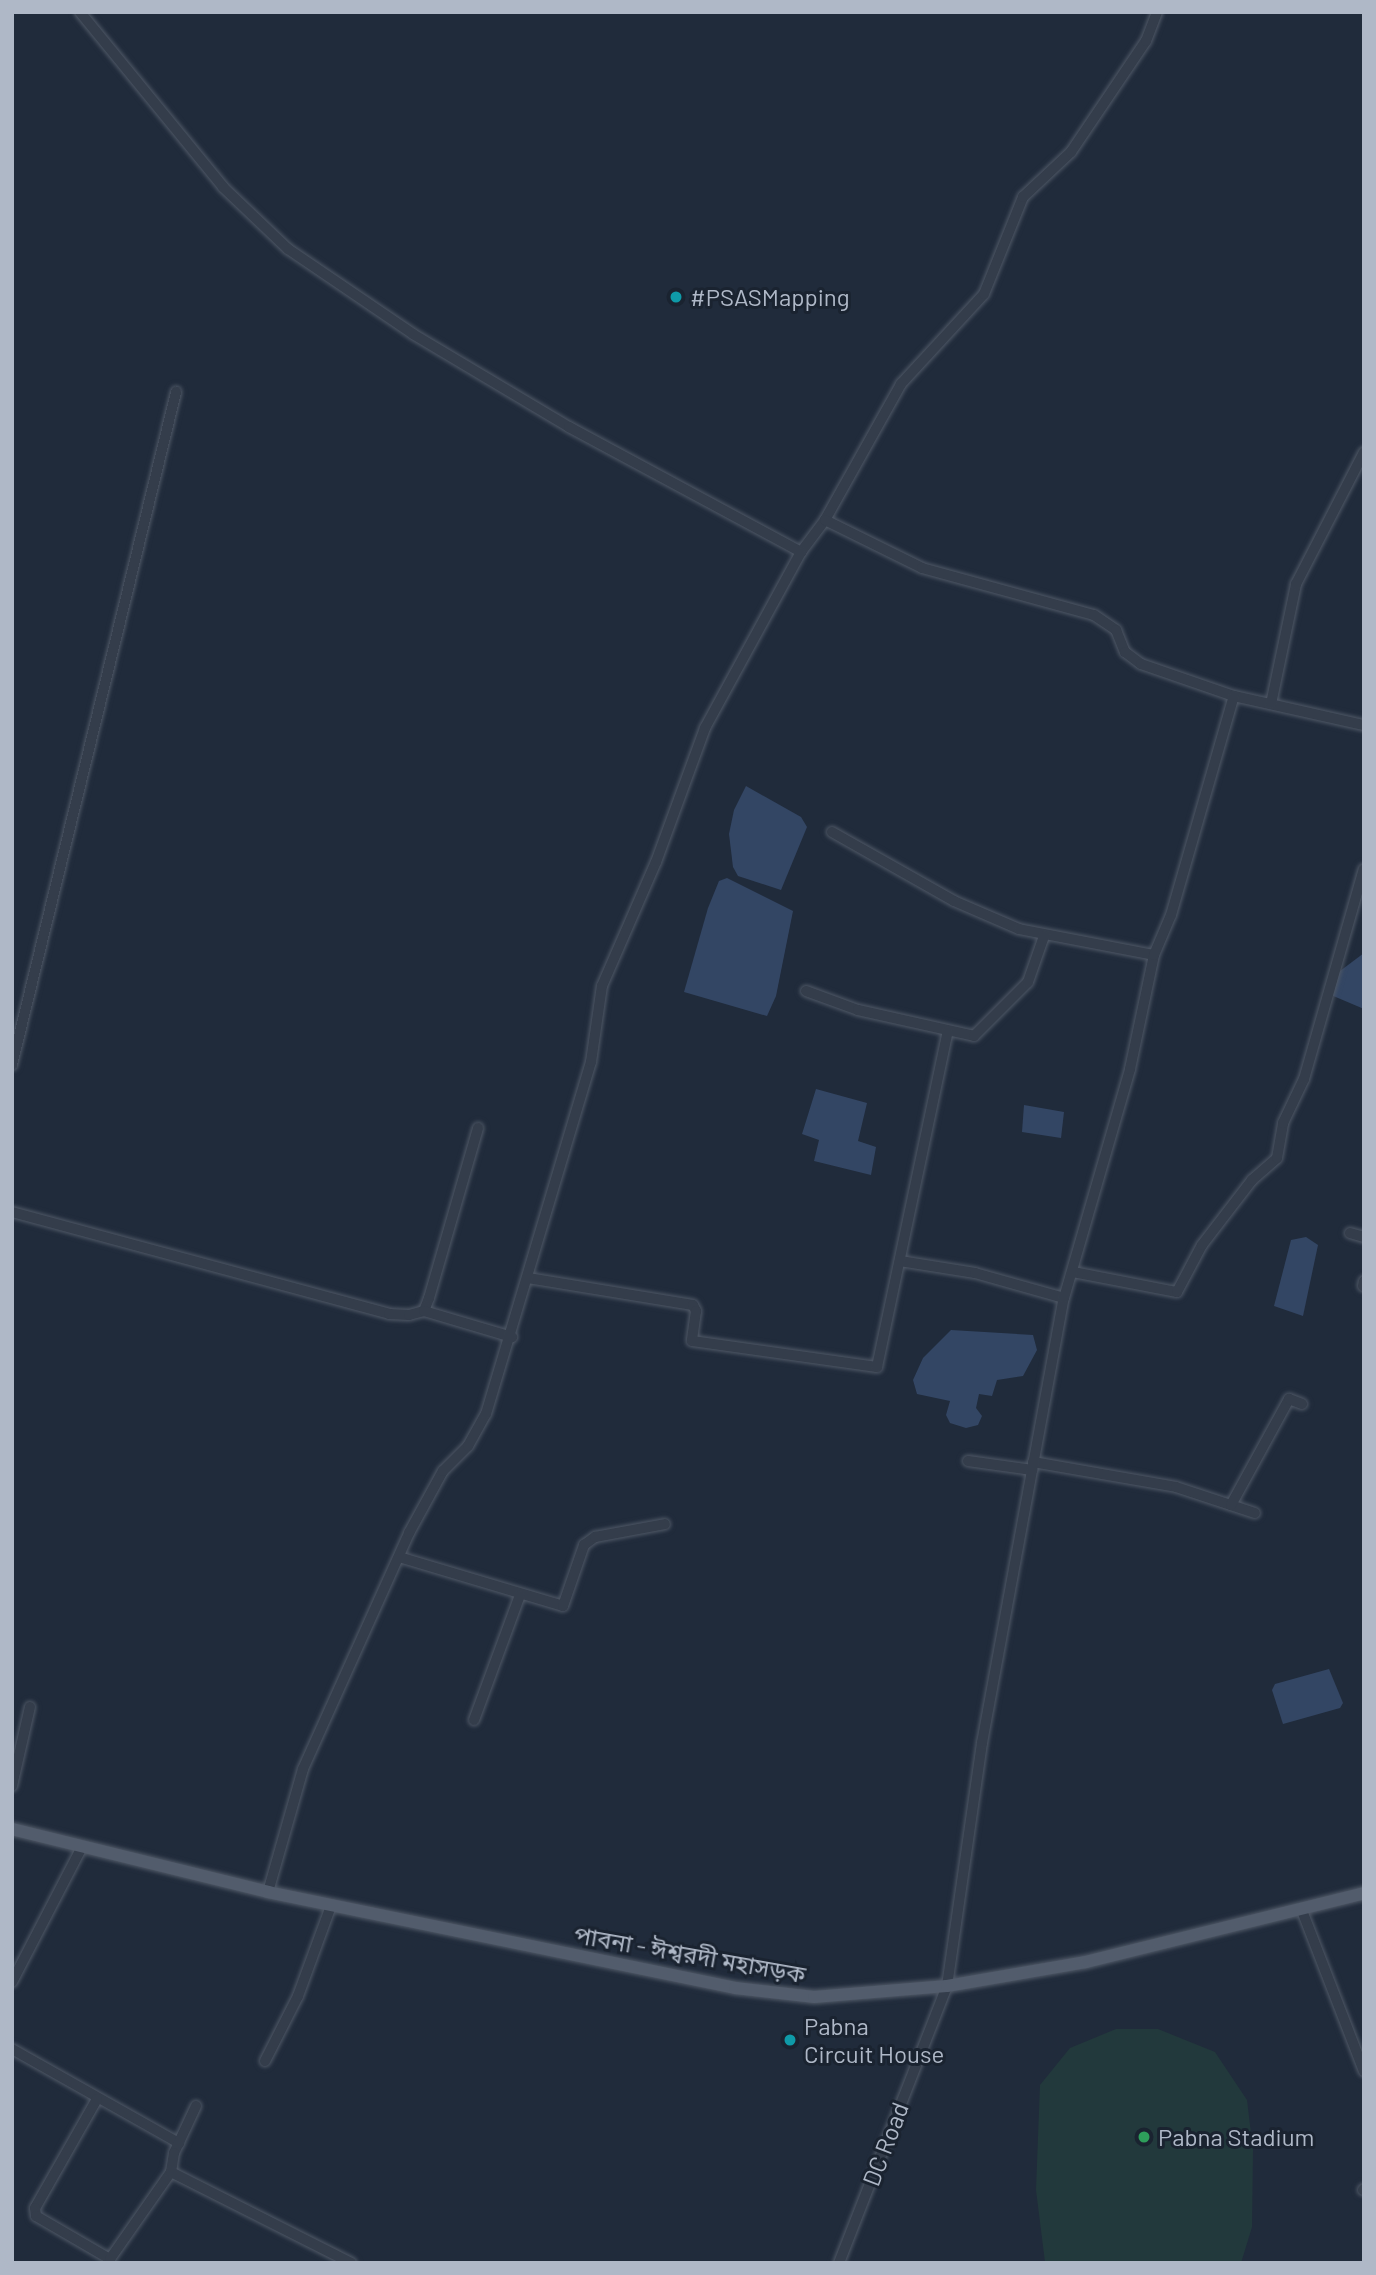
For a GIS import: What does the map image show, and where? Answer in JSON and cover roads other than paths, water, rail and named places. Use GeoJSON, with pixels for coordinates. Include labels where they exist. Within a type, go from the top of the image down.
{"type":"FeatureCollection","features":[{"type":"Feature","properties":{"kind":"main road","name":"পাবনা - ঈশ্বরদী মহাসড়ক"},"geometry":{"type":"LineString","coordinates":[[12,1829],[331,1906],[736,1988],[814,1997],[947,1986],[1086,1962],[1364,1893]]}},
{"type":"Feature","properties":{"kind":"street"},"geometry":{"type":"LineString","coordinates":[[80,12],[223,187],[288,248],[413,334],[569,428],[801,552]]}},
{"type":"Feature","properties":{"kind":"street"},"geometry":{"type":"LineString","coordinates":[[268,1892],[303,1769],[399,1557],[443,1471],[468,1446],[486,1414],[512,1337],[591,1062],[602,986],[656,862],[705,728],[801,552],[825,520],[901,384],[984,294],[1023,197],[1071,152],[1146,41],[1157,12]]}},
{"type":"Feature","properties":{"kind":"street"},"geometry":{"type":"LineString","coordinates":[[12,1065],[176,392]]}},
{"type":"Feature","properties":{"kind":"street"},"geometry":{"type":"LineString","coordinates":[[1271,704],[1296,584],[1364,452]]}},
{"type":"Feature","properties":{"kind":"street"},"geometry":{"type":"LineString","coordinates":[[825,520],[922,568],[1094,615],[1116,630],[1125,652],[1141,664],[1234,696],[1364,725]]}},
{"type":"Feature","properties":{"kind":"street","name":"DC Road"},"geometry":{"type":"LineString","coordinates":[[839,2263],[947,1986],[982,1743],[1064,1298],[1130,1069],[1154,956],[1171,915],[1234,696]]}},
{"type":"Feature","properties":{"kind":"street"},"geometry":{"type":"LineString","coordinates":[[832,832],[954,901],[1044,936],[1154,956]]}},
{"type":"Feature","properties":{"kind":"street"},"geometry":{"type":"LineString","coordinates":[[1073,1272],[1177,1292],[1202,1245],[1252,1180],[1277,1158],[1283,1123],[1304,1079],[1364,869]]}},
{"type":"Feature","properties":{"kind":"street"},"geometry":{"type":"LineString","coordinates":[[806,991],[858,1010],[974,1036],[1028,982],[1044,936]]}},
{"type":"Feature","properties":{"kind":"street"},"geometry":{"type":"LineString","coordinates":[[528,1278],[693,1305],[696,1311],[692,1341],[873,1368],[878,1362],[948,1031]]}},
{"type":"Feature","properties":{"kind":"street"},"geometry":{"type":"LineString","coordinates":[[424,1311],[478,1128]]}},
{"type":"Feature","properties":{"kind":"street"},"geometry":{"type":"LineString","coordinates":[[12,1212],[389,1314],[424,1311],[512,1337]]}},
{"type":"Feature","properties":{"kind":"street"},"geometry":{"type":"LineString","coordinates":[[1350,1233],[1364,1237]]}},
{"type":"Feature","properties":{"kind":"street"},"geometry":{"type":"LineString","coordinates":[[900,1261],[975,1273],[1064,1298]]}},
{"type":"Feature","properties":{"kind":"street"},"geometry":{"type":"LineString","coordinates":[[1231,1505],[1289,1399],[1302,1404]]}},
{"type":"Feature","properties":{"kind":"street"},"geometry":{"type":"LineString","coordinates":[[968,1461],[1126,1475],[1255,1513]]}},
{"type":"Feature","properties":{"kind":"street"},"geometry":{"type":"LineString","coordinates":[[399,1557],[563,1606],[584,1545],[595,1537],[664,1524]]}},
{"type":"Feature","properties":{"kind":"street"},"geometry":{"type":"LineString","coordinates":[[474,1720],[520,1595]]}},
{"type":"Feature","properties":{"kind":"street"},"geometry":{"type":"LineString","coordinates":[[12,1786],[30,1707]]}},
{"type":"Feature","properties":{"kind":"street"},"geometry":{"type":"LineString","coordinates":[[12,1982],[82,1847]]}},
{"type":"Feature","properties":{"kind":"street"},"geometry":{"type":"LineString","coordinates":[[265,2061],[298,1996],[331,1906]]}},
{"type":"Feature","properties":{"kind":"street"},"geometry":{"type":"LineString","coordinates":[[1301,1908],[1364,2071]]}},
{"type":"Feature","properties":{"kind":"street"},"geometry":{"type":"LineString","coordinates":[[12,2049],[179,2144]]}},
{"type":"Feature","properties":{"kind":"street"},"geometry":{"type":"LineString","coordinates":[[97,2099],[35,2207],[36,2216],[110,2259],[171,2172],[195,2106]]}},
{"type":"Feature","properties":{"kind":"street"},"geometry":{"type":"LineString","coordinates":[[171,2172],[347,2262]]}},
{"type":"Feature","properties":{"kind":"water"},"geometry":{"type":"Polygon","coordinates":[[[746,786],[801,817],[807,827],[781,890],[738,876],[733,867],[729,834],[734,810],[746,786]]]}},
{"type":"Feature","properties":{"kind":"water"},"geometry":{"type":"Polygon","coordinates":[[[727,878],[793,911],[776,996],[767,1016],[684,992],[708,908],[719,881],[727,878]]]}},
{"type":"Feature","properties":{"kind":"water"},"geometry":{"type":"Polygon","coordinates":[[[1364,953],[1364,1009],[1331,995],[1336,974],[1364,953]]]}},
{"type":"Feature","properties":{"kind":"water"},"geometry":{"type":"Polygon","coordinates":[[[816,1089],[867,1103],[858,1141],[876,1147],[871,1175],[814,1161],[819,1140],[802,1134],[816,1089]]]}},
{"type":"Feature","properties":{"kind":"water"},"geometry":{"type":"Polygon","coordinates":[[[1024,1105],[1064,1112],[1061,1138],[1022,1132],[1024,1105]]]}},
{"type":"Feature","properties":{"kind":"water"},"geometry":{"type":"Polygon","coordinates":[[[1306,1237],[1318,1245],[1303,1316],[1274,1306],[1291,1240],[1306,1237]]]}},
{"type":"Feature","properties":{"kind":"water"},"geometry":{"type":"Polygon","coordinates":[[[951,1330],[1033,1335],[1037,1350],[1023,1376],[997,1380],[992,1396],[979,1394],[976,1408],[982,1416],[978,1425],[966,1428],[950,1423],[946,1415],[950,1401],[917,1394],[913,1380],[923,1358],[951,1330]]]}},
{"type":"Feature","properties":{"kind":"water"},"geometry":{"type":"Polygon","coordinates":[[[1329,1669],[1343,1703],[1340,1708],[1283,1724],[1272,1690],[1275,1684],[1329,1669]]]}},
{"type":"Feature","properties":{"kind":"place","name":"#PSASMapping"},"geometry":{"type":"Point","coordinates":[676,297]}},
{"type":"Feature","properties":{"kind":"place","name":"Pabna Circuit House"},"geometry":{"type":"Point","coordinates":[790,2040]}},
{"type":"Feature","properties":{"kind":"place","name":"Pabna Stadium"},"geometry":{"type":"Point","coordinates":[1144,2137]}}]}
